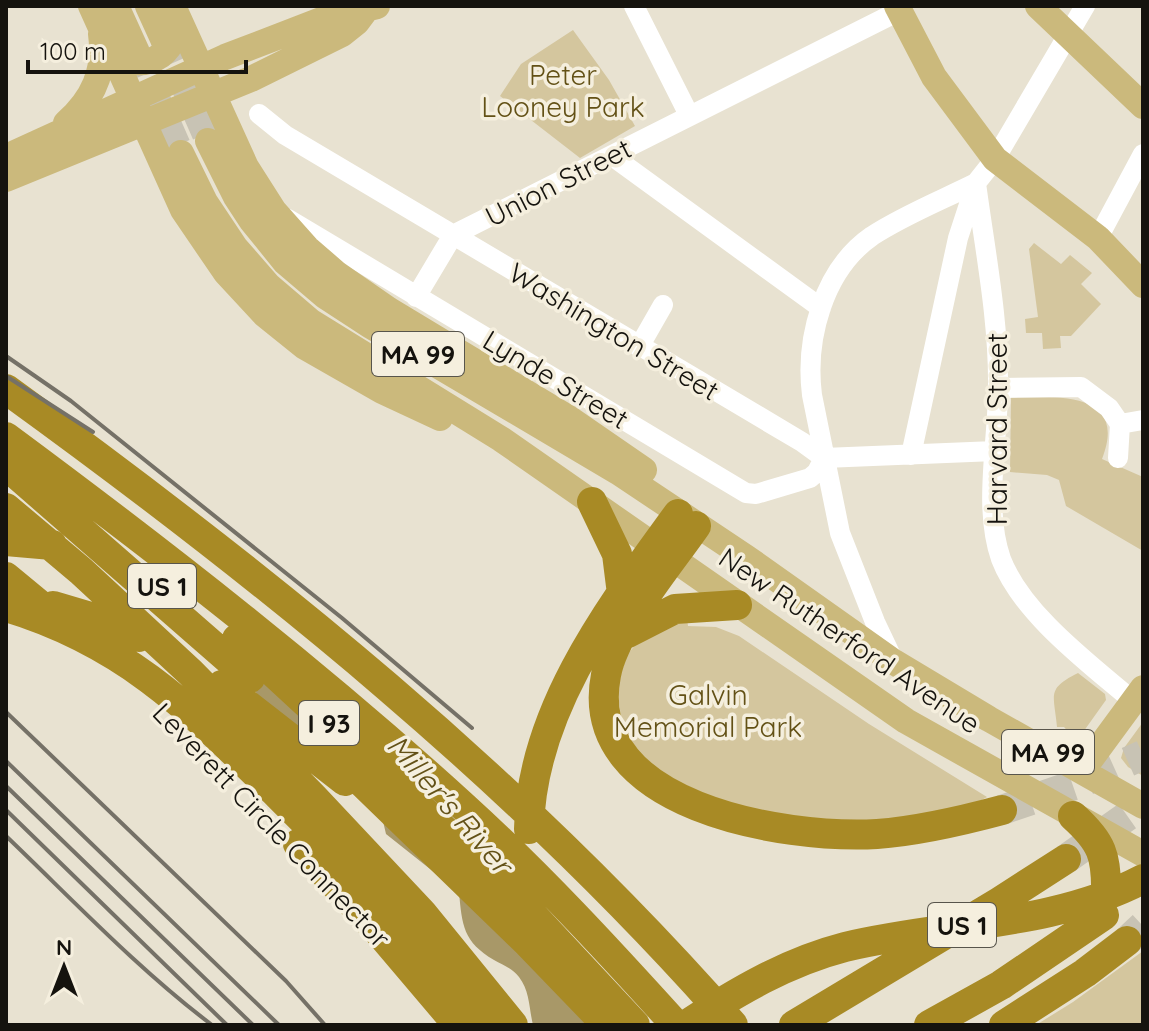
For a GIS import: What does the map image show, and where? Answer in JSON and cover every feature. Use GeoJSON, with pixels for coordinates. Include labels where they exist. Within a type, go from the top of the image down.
{"type":"FeatureCollection","features":[{"type":"Feature","properties":{"kind":"highway"},"geometry":{"type":"LineString","coordinates":[[6,389],[217,547],[369,671],[563,847],[670,955],[733,1025]]}},
{"type":"Feature","properties":{"kind":"highway","name":"I 93"},"geometry":{"type":"LineString","coordinates":[[6,438],[158,551],[384,736],[506,847],[580,921],[676,1025]]}},
{"type":"Feature","properties":{"kind":"highway","name":"I 93"},"geometry":{"type":"LineString","coordinates":[[6,438],[274,672],[477,859],[568,950],[635,1025]]}},
{"type":"Feature","properties":{"kind":"highway","name":"I 93"},"geometry":{"type":"LineString","coordinates":[[6,465],[261,687],[452,868],[606,1020]]}},
{"type":"Feature","properties":{"kind":"highway"},"geometry":{"type":"LineString","coordinates":[[592,502],[617,554],[622,594]]}},
{"type":"Feature","properties":{"kind":"highway","name":"Leverett Circle Connector"},"geometry":{"type":"LineString","coordinates":[[6,508],[81,571],[277,761],[387,874],[456,952],[513,1025]]}},
{"type":"Feature","properties":{"kind":"highway"},"geometry":{"type":"LineString","coordinates":[[687,520],[664,553],[610,658],[605,680],[604,711],[610,734],[629,763],[653,782],[683,799],[747,822],[788,830],[874,834],[912,830],[1002,810]]}},
{"type":"Feature","properties":{"kind":"highway","name":"US 1"},"geometry":{"type":"LineString","coordinates":[[6,541],[36,542],[66,548],[120,566],[168,588],[304,669]]}},
{"type":"Feature","properties":{"kind":"highway"},"geometry":{"type":"LineString","coordinates":[[606,1020],[565,977],[543,946],[533,921],[530,809],[539,763],[552,722],[573,676],[622,594],[664,553]]}},
{"type":"Feature","properties":{"kind":"highway"},"geometry":{"type":"LineString","coordinates":[[9,588],[67,597],[135,643],[277,761]]}},
{"type":"Feature","properties":{"kind":"highway"},"geometry":{"type":"LineString","coordinates":[[9,588],[59,625],[146,675],[185,707],[280,796],[357,876],[485,1025]]}},
{"type":"Feature","properties":{"kind":"highway","name":"US 1"},"geometry":{"type":"LineString","coordinates":[[9,588],[107,622],[180,658],[258,711],[452,868]]}},
{"type":"Feature","properties":{"kind":"highway","name":"Leverett Circle Connector"},"geometry":{"type":"LineString","coordinates":[[9,588],[76,636],[134,685],[306,852],[458,1025]]}},
{"type":"Feature","properties":{"kind":"highway"},"geometry":{"type":"LineString","coordinates":[[620,637],[675,609],[737,605]]}},
{"type":"Feature","properties":{"kind":"highway"},"geometry":{"type":"LineString","coordinates":[[1073,816],[1103,851],[1107,869],[1105,905]]}},
{"type":"Feature","properties":{"kind":"highway","name":"US 1"},"geometry":{"type":"LineString","coordinates":[[794,1025],[1066,859]]}},
{"type":"Feature","properties":{"kind":"highway"},"geometry":{"type":"LineString","coordinates":[[929,1025],[1023,971],[1105,905],[1143,879]]}},
{"type":"Feature","properties":{"kind":"highway"},"geometry":{"type":"LineString","coordinates":[[686,1025],[746,987],[819,955],[868,942],[1105,905]]}},
{"type":"Feature","properties":{"kind":"highway"},"geometry":{"type":"LineString","coordinates":[[1004,1025],[1085,973],[1127,941]]}},
{"type":"Feature","properties":{"kind":"main road"},"geometry":{"type":"LineString","coordinates":[[148,6],[163,39]]}},
{"type":"Feature","properties":{"kind":"main road"},"geometry":{"type":"LineString","coordinates":[[1038,6],[1143,106]]}},
{"type":"Feature","properties":{"kind":"main road"},"geometry":{"type":"LineString","coordinates":[[6,179],[86,145],[202,68],[324,19],[371,8]]}},
{"type":"Feature","properties":{"kind":"main road"},"geometry":{"type":"LineString","coordinates":[[6,157],[44,139],[139,110],[213,94],[251,79],[336,38],[353,27],[371,8]]}},
{"type":"Feature","properties":{"kind":"main road"},"geometry":{"type":"LineString","coordinates":[[898,8],[934,77],[995,159],[1098,238],[1143,285]]}},
{"type":"Feature","properties":{"kind":"main road"},"geometry":{"type":"LineString","coordinates":[[123,49],[122,57],[134,61],[155,59],[167,52],[174,41],[175,10]]}},
{"type":"Feature","properties":{"kind":"main road","name":"New Rutherford Avenue"},"geometry":{"type":"LineString","coordinates":[[175,10],[240,155],[274,211],[317,257],[368,296],[570,419],[640,466],[687,520]]}},
{"type":"Feature","properties":{"kind":"main road"},"geometry":{"type":"LineString","coordinates":[[44,139],[76,114],[95,87],[102,56],[102,12]]}},
{"type":"Feature","properties":{"kind":"main road","name":"New Rutherford Avenue"},"geometry":{"type":"LineString","coordinates":[[102,12],[123,49],[139,110],[219,226],[244,258],[289,304],[332,336],[534,461],[906,721],[1143,854]]}},
{"type":"Feature","properties":{"kind":"main road"},"geometry":{"type":"LineString","coordinates":[[174,163],[168,160],[174,146],[193,132],[218,134],[240,155]]}},
{"type":"Feature","properties":{"kind":"main road","name":"New Rutherford Avenue"},"geometry":{"type":"LineString","coordinates":[[208,141],[251,220],[285,262],[325,296],[606,465],[735,550],[894,662],[1143,806]]}},
{"type":"Feature","properties":{"kind":"main road"},"geometry":{"type":"LineString","coordinates":[[86,145],[112,144],[174,163]]}},
{"type":"Feature","properties":{"kind":"main road"},"geometry":{"type":"LineString","coordinates":[[1082,771],[1138,694]]}},
{"type":"Feature","properties":{"kind":"street"},"geometry":{"type":"LineString","coordinates":[[634,6],[689,115]]}},
{"type":"Feature","properties":{"kind":"street"},"geometry":{"type":"LineString","coordinates":[[911,455],[958,238],[976,183],[995,159],[1085,6]]}},
{"type":"Feature","properties":{"kind":"street","name":"Union Street"},"geometry":{"type":"LineString","coordinates":[[416,297],[453,235],[898,8]]}},
{"type":"Feature","properties":{"kind":"street","name":"Washington Street"},"geometry":{"type":"LineString","coordinates":[[259,114],[285,135],[802,442],[824,458]]}},
{"type":"Feature","properties":{"kind":"street"},"geometry":{"type":"LineString","coordinates":[[1098,238],[1143,154]]}},
{"type":"Feature","properties":{"kind":"street"},"geometry":{"type":"LineString","coordinates":[[612,156],[821,308]]}},
{"type":"Feature","properties":{"kind":"street"},"geometry":{"type":"LineString","coordinates":[[894,662],[843,542],[824,458],[810,372],[812,342],[821,308],[847,261],[871,237],[976,183]]}},
{"type":"Feature","properties":{"kind":"street","name":"Harvard Street"},"geometry":{"type":"LineString","coordinates":[[976,183],[996,328],[998,388],[992,505],[1002,561],[1027,602],[1043,619],[1138,694]]}},
{"type":"Feature","properties":{"kind":"street","name":"Lynde Street"},"geometry":{"type":"LineString","coordinates":[[274,211],[743,492],[756,494],[810,478],[824,458]]}},
{"type":"Feature","properties":{"kind":"street"},"geometry":{"type":"LineString","coordinates":[[639,347],[663,305]]}},
{"type":"Feature","properties":{"kind":"street"},"geometry":{"type":"LineString","coordinates":[[998,388],[1081,387],[1109,408],[1120,424],[1118,458]]}},
{"type":"Feature","properties":{"kind":"street"},"geometry":{"type":"LineString","coordinates":[[1120,424],[1143,420]]}},
{"type":"Feature","properties":{"kind":"street"},"geometry":{"type":"LineString","coordinates":[[824,458],[995,451]]}},
{"type":"Feature","properties":{"kind":"green space","name":"Peter Looney Park"},"geometry":{"type":"Polygon","coordinates":[[[573,30],[609,80],[635,126],[580,158],[500,96],[521,64],[573,30]]]}},
{"type":"Feature","properties":{"kind":"green space"},"geometry":{"type":"Polygon","coordinates":[[[1034,243],[1061,264],[1070,255],[1092,273],[1081,284],[1101,304],[1071,336],[1060,336],[1061,348],[1043,349],[1042,333],[1026,333],[1025,319],[1038,317],[1029,249],[1034,243]]]}},
{"type":"Feature","properties":{"kind":"green space"},"geometry":{"type":"Polygon","coordinates":[[[1011,397],[1066,398],[1097,409],[1105,420],[1108,437],[1102,459],[1143,477],[1143,551],[1066,506],[1059,480],[1047,475],[1010,472],[1011,397]]]}},
{"type":"Feature","properties":{"kind":"green space","name":"Galvin Memorial Park"},"geometry":{"type":"Polygon","coordinates":[[[687,618],[688,626],[716,627],[739,636],[869,724],[987,797],[943,813],[860,823],[741,810],[661,774],[623,733],[617,686],[627,655],[636,644],[687,618]]]}},
{"type":"Feature","properties":{"kind":"green space"},"geometry":{"type":"Polygon","coordinates":[[[1078,673],[1105,694],[1106,700],[1081,735],[1073,737],[1064,727],[1057,727],[1054,694],[1061,684],[1078,673]]]}},
{"type":"Feature","properties":{"kind":"green space"},"geometry":{"type":"Polygon","coordinates":[[[1143,722],[1143,776],[1128,767],[1121,758],[1124,748],[1143,722]]]}},
{"type":"Feature","properties":{"kind":"green space"},"geometry":{"type":"Polygon","coordinates":[[[1143,951],[1143,1025],[1036,1025],[1073,1002],[1143,951]]]}},
{"type":"Feature","properties":{"kind":"shaded area"},"geometry":{"type":"Polygon","coordinates":[[[242,655],[419,786],[475,838],[579,990],[586,1025],[533,1025],[523,982],[511,969],[476,946],[466,932],[459,892],[386,834],[382,817],[257,694],[249,682],[242,655]]]}},
{"type":"Feature","properties":{"kind":"tunnel"},"geometry":{"type":"LineString","coordinates":[[163,39],[208,141]]}},
{"type":"Feature","properties":{"kind":"tunnel"},"geometry":{"type":"LineString","coordinates":[[136,50],[181,153]]}},
{"type":"Feature","properties":{"kind":"tunnel"},"geometry":{"type":"LineString","coordinates":[[1002,810],[1083,782],[1143,755]]}},
{"type":"Feature","properties":{"kind":"tunnel"},"geometry":{"type":"LineString","coordinates":[[1066,859],[1143,805]]}},
{"type":"Feature","properties":{"kind":"tunnel"},"geometry":{"type":"LineString","coordinates":[[1127,941],[1143,926]]}},
{"type":"Feature","properties":{"kind":"railway"},"geometry":{"type":"LineString","coordinates":[[6,356],[71,401],[342,618],[472,728]]}},
{"type":"Feature","properties":{"kind":"railway"},"geometry":{"type":"LineString","coordinates":[[6,376],[93,432]]}},
{"type":"Feature","properties":{"kind":"railway"},"geometry":{"type":"LineString","coordinates":[[6,712],[286,981],[325,1025]]}},
{"type":"Feature","properties":{"kind":"railway"},"geometry":{"type":"LineString","coordinates":[[6,761],[279,1025]]}},
{"type":"Feature","properties":{"kind":"railway"},"geometry":{"type":"LineString","coordinates":[[6,786],[253,1025]]}},
{"type":"Feature","properties":{"kind":"railway"},"geometry":{"type":"LineString","coordinates":[[6,810],[227,1025]]}},
{"type":"Feature","properties":{"kind":"railway"},"geometry":{"type":"LineString","coordinates":[[6,836],[132,957],[212,1025]]}},
{"type":"Feature","properties":{"kind":"water label","name":"Miller's River"},"geometry":{"type":"Point","coordinates":[450,804]}}]}
